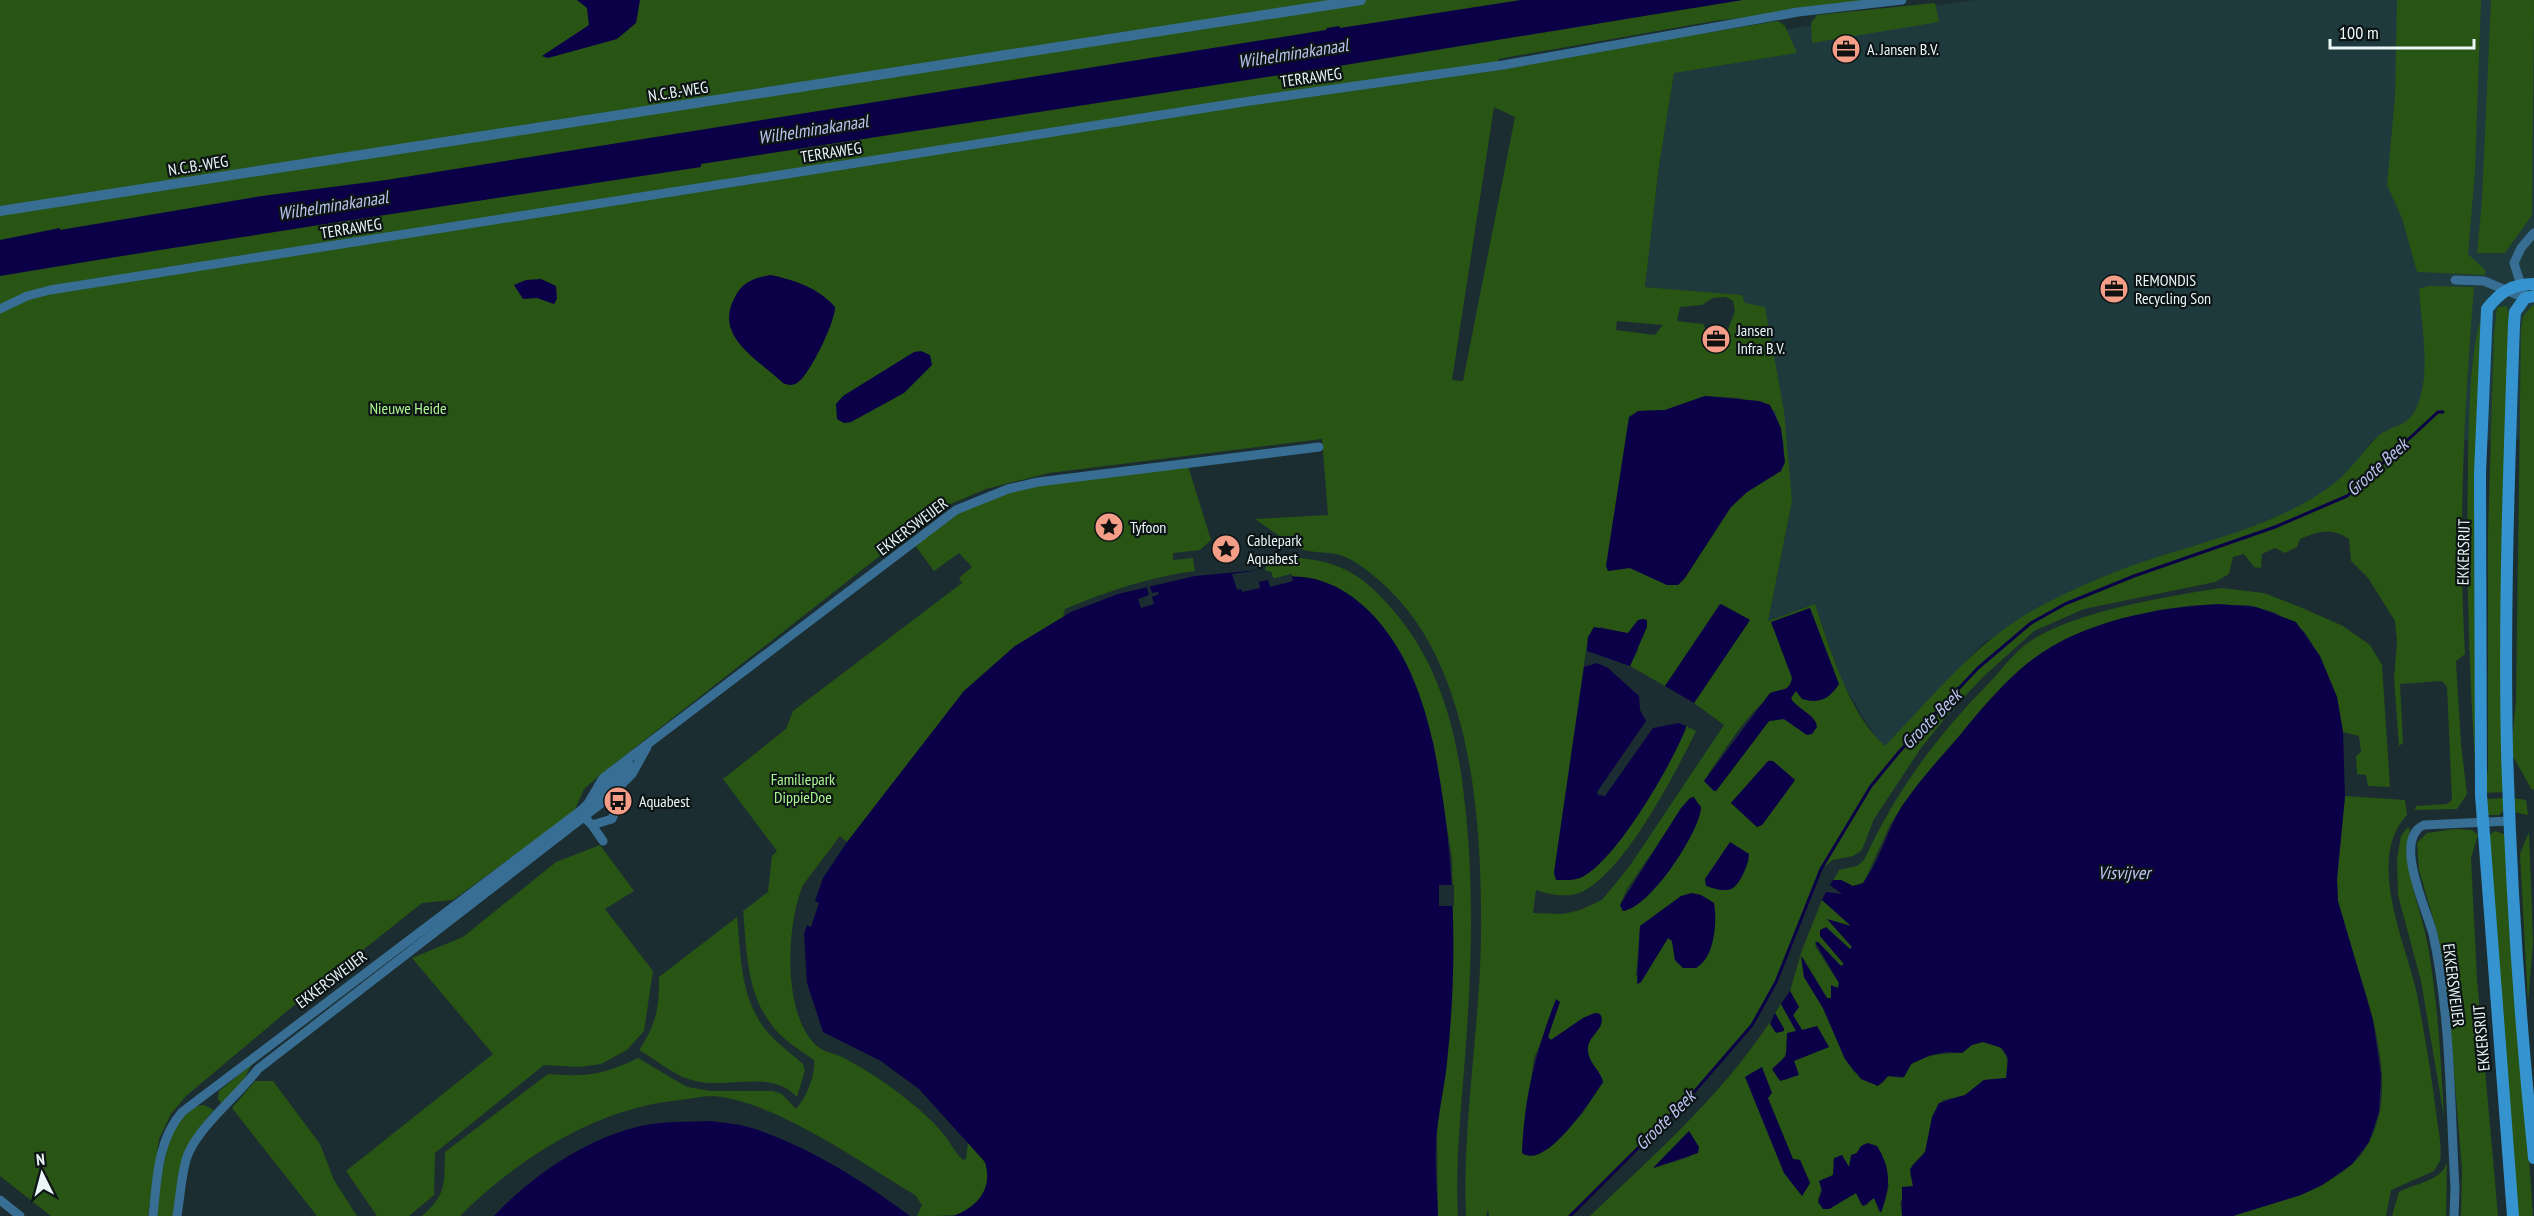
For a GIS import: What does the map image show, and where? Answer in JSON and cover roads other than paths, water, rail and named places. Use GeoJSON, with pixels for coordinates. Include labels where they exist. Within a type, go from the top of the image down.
{"type":"FeatureCollection","features":[{"type":"Feature","properties":{"kind":"main road","name":"EKKERSRIJT"},"geometry":{"type":"LineString","coordinates":[[2513,1216],[2482,822],[2479,596],[2487,309],[2498,294],[2521,285],[2534,284]]}},
{"type":"Feature","properties":{"kind":"main road"},"geometry":{"type":"LineString","coordinates":[[2529,297],[2515,312],[2514,324],[2506,597],[2509,821],[2521,1024],[2534,1158]]}},
{"type":"Feature","properties":{"kind":"street","name":"N.C.B.-WEG"},"geometry":{"type":"LineString","coordinates":[[0,211],[1361,0]]}},
{"type":"Feature","properties":{"kind":"street","name":"TERRAWEG"},"geometry":{"type":"LineString","coordinates":[[0,309],[27,296],[50,290],[1250,101],[1503,65],[1798,12],[1902,0]]}},
{"type":"Feature","properties":{"kind":"street"},"geometry":{"type":"LineString","coordinates":[[2529,297],[2521,285],[2514,263],[2521,248],[2534,233]]}},
{"type":"Feature","properties":{"kind":"street"},"geometry":{"type":"LineString","coordinates":[[2455,280],[2484,281],[2529,297]]}},
{"type":"Feature","properties":{"kind":"street","name":"EKKERSWEIJER"},"geometry":{"type":"LineString","coordinates":[[587,805],[603,778],[907,549],[937,522],[982,498],[1018,487],[1079,475],[1319,447]]}},
{"type":"Feature","properties":{"kind":"street","name":"EKKERSWEIJER"},"geometry":{"type":"LineString","coordinates":[[153,1216],[162,1150],[172,1124],[182,1112],[587,805],[648,745]]}},
{"type":"Feature","properties":{"kind":"street","name":"EKKERSWEIJER"},"geometry":{"type":"LineString","coordinates":[[177,1216],[186,1160],[192,1145],[199,1134],[242,1090],[258,1069],[607,799],[632,774],[648,745]]}},
{"type":"Feature","properties":{"kind":"street"},"geometry":{"type":"LineString","coordinates":[[592,825],[612,819],[616,812],[614,805],[607,799],[594,797]]}},
{"type":"Feature","properties":{"kind":"street"},"geometry":{"type":"LineString","coordinates":[[584,817],[603,840]]}},
{"type":"Feature","properties":{"kind":"street"},"geometry":{"type":"LineString","coordinates":[[2482,822],[2509,821]]}},
{"type":"Feature","properties":{"kind":"street","name":"EKKERSWEIJER"},"geometry":{"type":"LineString","coordinates":[[2454,1216],[2454,1178],[2444,1011],[2433,937],[2413,872],[2410,853],[2411,841],[2419,827],[2482,822]]}},
{"type":"Feature","properties":{"kind":"street"},"geometry":{"type":"LineString","coordinates":[[0,1200],[20,1216]]}},
{"type":"Feature","properties":{"kind":"water"},"geometry":{"type":"Polygon","coordinates":[[[577,0],[640,0],[636,23],[617,39],[548,58],[542,56],[589,25],[587,8],[577,0]]]}},
{"type":"Feature","properties":{"kind":"water","name":"Wilhelminakanaal"},"geometry":{"type":"Polygon","coordinates":[[[1521,0],[1742,0],[1345,65],[701,164],[701,167],[0,276],[0,240],[60,228],[60,230],[262,196],[386,180],[1326,30],[1339,26],[1340,28],[1521,0]]]}},
{"type":"Feature","properties":{"kind":"water"},"geometry":{"type":"Polygon","coordinates":[[[771,275],[806,286],[829,300],[835,307],[831,324],[815,360],[802,379],[793,385],[783,383],[742,347],[730,325],[729,313],[741,288],[753,279],[771,275]]]}},
{"type":"Feature","properties":{"kind":"water"},"geometry":{"type":"Polygon","coordinates":[[[541,279],[556,286],[557,299],[554,304],[537,298],[523,299],[514,285],[526,280],[541,279]]]}},
{"type":"Feature","properties":{"kind":"water"},"geometry":{"type":"Polygon","coordinates":[[[921,351],[930,355],[932,365],[904,393],[851,422],[844,423],[837,419],[836,404],[843,396],[914,352],[921,351]]]}},
{"type":"Feature","properties":{"kind":"water"},"geometry":{"type":"Polygon","coordinates":[[[1705,396],[1759,401],[1770,405],[1781,428],[1785,462],[1781,471],[1747,492],[1731,507],[1685,578],[1678,585],[1667,585],[1630,568],[1608,571],[1606,566],[1629,417],[1638,411],[1665,410],[1705,396]]]}},
{"type":"Feature","properties":{"kind":"water"},"geometry":{"type":"Polygon","coordinates":[[[1259,570],[1271,572],[1273,579],[1300,577],[1326,582],[1360,603],[1384,628],[1396,645],[1415,683],[1428,722],[1437,763],[1448,837],[1453,912],[1453,987],[1446,1071],[1436,1141],[1438,1216],[954,1216],[970,1207],[982,1195],[987,1180],[985,1162],[919,1089],[881,1061],[823,1032],[807,983],[804,934],[823,878],[847,842],[964,691],[1015,646],[1071,612],[1118,594],[1195,576],[1259,570]]]}},
{"type":"Feature","properties":{"kind":"water"},"geometry":{"type":"Polygon","coordinates":[[[1720,604],[1750,620],[1694,703],[1665,686],[1720,604]]]}},
{"type":"Feature","properties":{"kind":"water","name":"Visvijver"},"geometry":{"type":"Polygon","coordinates":[[[2219,604],[2256,607],[2296,622],[2320,656],[2337,697],[2343,732],[2345,796],[2337,879],[2338,901],[2373,1020],[2381,1075],[2379,1112],[2369,1142],[2352,1164],[2322,1185],[2301,1195],[2233,1216],[1902,1216],[1902,1187],[1913,1186],[1910,1169],[1925,1152],[1932,1117],[1939,1103],[1965,1095],[1984,1080],[2006,1078],[2008,1058],[2002,1048],[1983,1042],[1972,1045],[1962,1053],[1947,1052],[1931,1055],[1911,1064],[1904,1077],[1888,1076],[1878,1086],[1861,1079],[1845,1059],[1823,1008],[1804,977],[1801,956],[1827,998],[1831,998],[1831,985],[1838,988],[1839,983],[1815,942],[1818,942],[1841,966],[1844,964],[1820,936],[1820,930],[1826,927],[1850,949],[1852,947],[1827,919],[1851,926],[1822,900],[1826,892],[1842,894],[1830,885],[1833,880],[1841,880],[1853,886],[1863,883],[1902,806],[1984,706],[2029,662],[2072,636],[2120,619],[2170,609],[2219,604]]]}},
{"type":"Feature","properties":{"kind":"water"},"geometry":{"type":"Polygon","coordinates":[[[1810,608],[1839,684],[1824,699],[1814,701],[1802,699],[1796,691],[1791,698],[1797,706],[1810,715],[1817,727],[1812,734],[1807,735],[1784,719],[1769,721],[1714,791],[1704,781],[1770,693],[1787,688],[1791,683],[1792,678],[1771,622],[1810,608]]]}},
{"type":"Feature","properties":{"kind":"water"},"geometry":{"type":"Polygon","coordinates":[[[1638,620],[1647,620],[1647,627],[1630,666],[1587,651],[1588,637],[1594,627],[1628,633],[1638,620]]]}},
{"type":"Feature","properties":{"kind":"water"},"geometry":{"type":"Polygon","coordinates":[[[1597,663],[1608,668],[1639,696],[1640,710],[1646,721],[1597,792],[1598,795],[1605,796],[1653,728],[1679,723],[1686,728],[1656,787],[1612,850],[1598,866],[1584,876],[1556,880],[1554,873],[1584,667],[1597,663]]]}},
{"type":"Feature","properties":{"kind":"water"},"geometry":{"type":"Polygon","coordinates":[[[1768,761],[1773,761],[1795,780],[1762,825],[1757,827],[1731,803],[1768,761]]]}},
{"type":"Feature","properties":{"kind":"water"},"geometry":{"type":"Polygon","coordinates":[[[1694,797],[1701,808],[1683,851],[1659,884],[1646,897],[1634,907],[1623,911],[1620,905],[1681,808],[1690,798],[1694,797]]]}},
{"type":"Feature","properties":{"kind":"water"},"geometry":{"type":"Polygon","coordinates":[[[1730,842],[1749,854],[1741,879],[1728,890],[1706,886],[1705,879],[1730,842]]]}},
{"type":"Feature","properties":{"kind":"water"},"geometry":{"type":"Polygon","coordinates":[[[1692,893],[1701,895],[1714,903],[1715,929],[1707,956],[1696,968],[1683,968],[1675,960],[1672,941],[1668,938],[1641,982],[1637,984],[1640,926],[1681,896],[1692,893]]]}},
{"type":"Feature","properties":{"kind":"water"},"geometry":{"type":"Polygon","coordinates":[[[1790,991],[1799,1007],[1793,1015],[1802,1030],[1817,1026],[1829,1047],[1794,1061],[1799,1075],[1780,1081],[1772,1069],[1786,1056],[1787,1033],[1796,1031],[1781,1004],[1790,991]]]}},
{"type":"Feature","properties":{"kind":"water"},"geometry":{"type":"Polygon","coordinates":[[[1556,999],[1560,1002],[1548,1037],[1551,1040],[1583,1018],[1595,1013],[1600,1014],[1602,1019],[1600,1027],[1589,1043],[1588,1053],[1603,1082],[1567,1131],[1544,1152],[1532,1156],[1522,1153],[1528,1093],[1537,1056],[1556,999]]]}},
{"type":"Feature","properties":{"kind":"water"},"geometry":{"type":"Polygon","coordinates":[[[1775,1013],[1784,1031],[1776,1033],[1770,1024],[1775,1013]]]}},
{"type":"Feature","properties":{"kind":"water"},"geometry":{"type":"Polygon","coordinates":[[[1762,1067],[1772,1093],[1768,1098],[1793,1159],[1800,1160],[1810,1183],[1802,1196],[1784,1173],[1745,1077],[1762,1067]]]}},
{"type":"Feature","properties":{"kind":"water"},"geometry":{"type":"Polygon","coordinates":[[[711,1121],[752,1128],[794,1145],[854,1177],[910,1216],[494,1216],[528,1184],[548,1169],[591,1144],[637,1127],[666,1122],[711,1121]]]}},
{"type":"Feature","properties":{"kind":"water"},"geometry":{"type":"Polygon","coordinates":[[[1689,1131],[1699,1147],[1698,1153],[1653,1168],[1689,1131]]]}},
{"type":"Feature","properties":{"kind":"water"},"geometry":{"type":"Polygon","coordinates":[[[1868,1143],[1877,1146],[1887,1171],[1888,1187],[1881,1213],[1874,1198],[1863,1206],[1856,1193],[1829,1209],[1823,1209],[1818,1202],[1822,1191],[1819,1181],[1833,1175],[1834,1158],[1842,1155],[1849,1167],[1851,1155],[1857,1153],[1861,1146],[1868,1143]]]}},
{"type":"Feature","properties":{"kind":"waterway","name":"Groote Beek"},"geometry":{"type":"LineString","coordinates":[[1570,1216],[1695,1091],[1752,1025],[1776,982],[1821,869],[1871,786],[1899,752],[1978,668],[2031,623],[2065,604],[2134,576],[2275,527],[2347,496],[2438,412],[2443,412]]}},
{"type":"Feature","properties":{"kind":"place","name":"A. Jansen B.V."},"geometry":{"type":"Point","coordinates":[1846,49]}},
{"type":"Feature","properties":{"kind":"place","name":"REMONDIS Recycling Son"},"geometry":{"type":"Point","coordinates":[2114,289]}},
{"type":"Feature","properties":{"kind":"place","name":"Jansen Infra B.V."},"geometry":{"type":"Point","coordinates":[1716,339]}},
{"type":"Feature","properties":{"kind":"place","name":"Tyfoon"},"geometry":{"type":"Point","coordinates":[1109,527]}},
{"type":"Feature","properties":{"kind":"place","name":"Cablepark Aquabest"},"geometry":{"type":"Point","coordinates":[1226,549]}},
{"type":"Feature","properties":{"kind":"place","name":"Aquabest"},"geometry":{"type":"Point","coordinates":[618,801]}},
{"type":"Feature","properties":{"kind":"park label","name":"Nieuwe Heide"},"geometry":{"type":"Point","coordinates":[408,408]}},
{"type":"Feature","properties":{"kind":"park label","name":"Familiepark DippieDoe"},"geometry":{"type":"Point","coordinates":[803,788]}}]}
